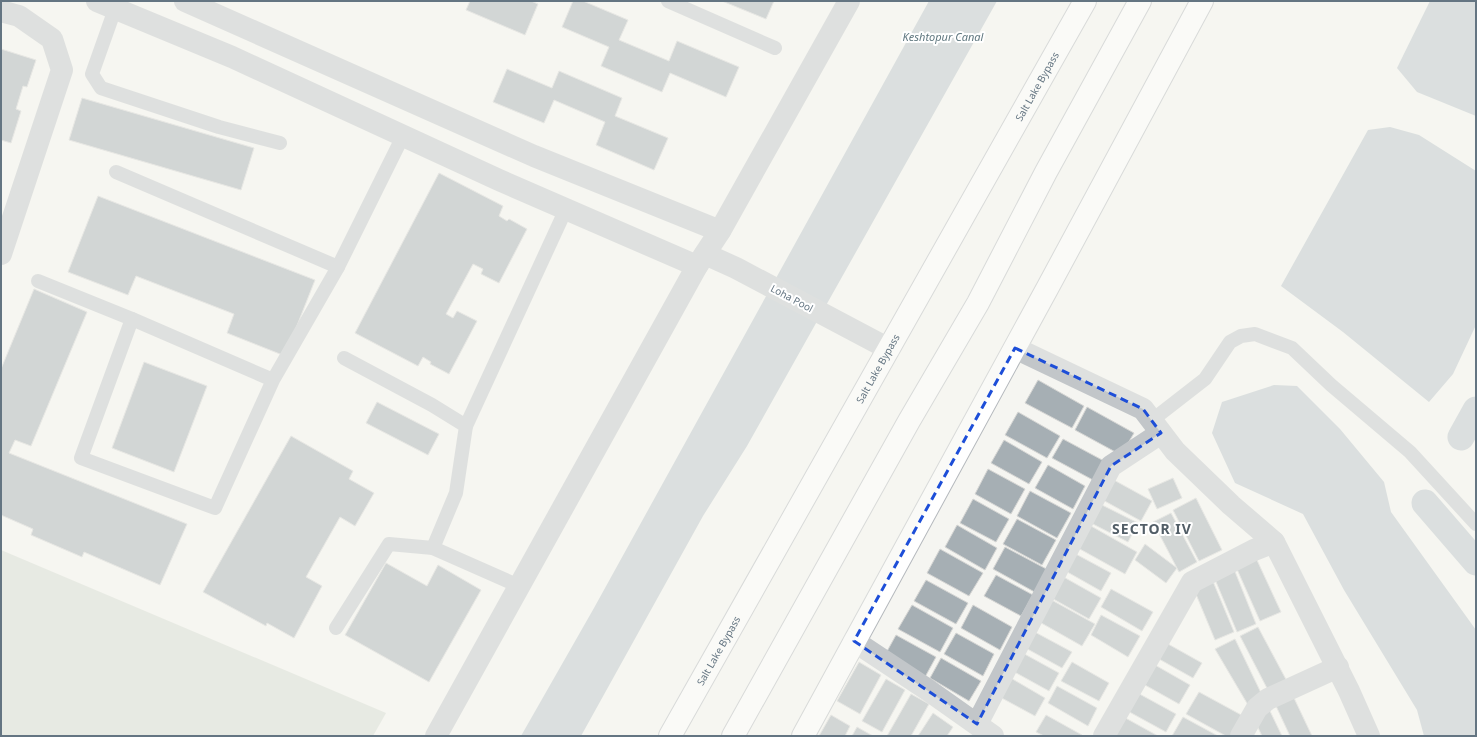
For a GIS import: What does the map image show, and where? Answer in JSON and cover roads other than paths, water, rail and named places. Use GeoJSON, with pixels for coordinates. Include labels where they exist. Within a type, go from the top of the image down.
{"type":"FeatureCollection","features":[{"type":"Feature","properties":{"kind":"main road","name":"Salt Lake Bypass"},"geometry":{"type":"LineString","coordinates":[[670,736],[1085,1]]}},
{"type":"Feature","properties":{"kind":"main road"},"geometry":{"type":"LineString","coordinates":[[732,736],[909,421],[978,303],[1046,172],[1140,1]]}},
{"type":"Feature","properties":{"kind":"main road"},"geometry":{"type":"LineString","coordinates":[[803,736],[1015,348],[1202,1]]}},
{"type":"Feature","properties":{"kind":"street"},"geometry":{"type":"LineString","coordinates":[[184,1],[534,156],[720,230]]}},
{"type":"Feature","properties":{"kind":"street"},"geometry":{"type":"LineString","coordinates":[[436,736],[701,260],[720,230],[849,1]]}},
{"type":"Feature","properties":{"kind":"street","name":"Loha Pool"},"geometry":{"type":"LineString","coordinates":[[106,5],[239,61],[566,209],[701,260],[736,268],[889,349]]}},
{"type":"Feature","properties":{"kind":"street"},"geometry":{"type":"LineString","coordinates":[[1,11],[19,16],[52,39],[62,70],[1,254]]}},
{"type":"Feature","properties":{"kind":"street"},"geometry":{"type":"LineString","coordinates":[[196,42],[211,13]]}},
{"type":"Feature","properties":{"kind":"street"},"geometry":{"type":"LineString","coordinates":[[1015,348],[1143,409],[1175,451],[1231,505],[1274,542],[1338,667],[1369,736]]}},
{"type":"Feature","properties":{"kind":"street"},"geometry":{"type":"LineString","coordinates":[[854,641],[985,730],[1111,466],[1156,427]]}},
{"type":"Feature","properties":{"kind":"street"},"geometry":{"type":"LineString","coordinates":[[1104,736],[1192,582],[1254,550],[1274,542]]}},
{"type":"Feature","properties":{"kind":"street"},"geometry":{"type":"LineString","coordinates":[[1242,736],[1257,708],[1268,699],[1338,667]]}},
{"type":"Feature","properties":{"kind":"lane"},"geometry":{"type":"LineString","coordinates":[[668,1],[775,48]]}},
{"type":"Feature","properties":{"kind":"lane"},"geometry":{"type":"LineString","coordinates":[[106,5],[92,74],[101,88],[219,127],[280,142]]}},
{"type":"Feature","properties":{"kind":"lane"},"geometry":{"type":"LineString","coordinates":[[132,319],[81,458],[215,508],[273,380],[338,266],[403,136]]}},
{"type":"Feature","properties":{"kind":"lane"},"geometry":{"type":"LineString","coordinates":[[116,172],[338,266]]}},
{"type":"Feature","properties":{"kind":"lane"},"geometry":{"type":"LineString","coordinates":[[433,548],[456,493],[466,426],[566,209]]}},
{"type":"Feature","properties":{"kind":"lane"},"geometry":{"type":"LineString","coordinates":[[38,281],[132,319],[273,380]]}},
{"type":"Feature","properties":{"kind":"lane"},"geometry":{"type":"LineString","coordinates":[[1156,427],[1205,379],[1230,342],[1241,336],[1255,334],[1292,348],[1330,385],[1410,452],[1476,524]]}},
{"type":"Feature","properties":{"kind":"lane"},"geometry":{"type":"LineString","coordinates":[[344,358],[432,405],[466,426]]}},
{"type":"Feature","properties":{"kind":"lane"},"geometry":{"type":"LineString","coordinates":[[336,628],[389,544],[433,548],[519,586]]}},
{"type":"Feature","properties":{"kind":"water","name":"Keshtopur Canal"},"geometry":{"type":"Polygon","coordinates":[[[929,1],[997,1],[747,446],[703,516],[581,736],[521,736],[594,608],[929,1]]]}},
{"type":"Feature","properties":{"kind":"water"},"geometry":{"type":"Polygon","coordinates":[[[1430,1],[1476,1],[1476,116],[1417,92],[1397,68],[1430,1]]]}},
{"type":"Feature","properties":{"kind":"water"},"geometry":{"type":"Polygon","coordinates":[[[1390,127],[1419,135],[1476,171],[1476,325],[1453,374],[1429,402],[1343,332],[1281,286],[1368,130],[1390,127]]]}},
{"type":"Feature","properties":{"kind":"water"},"geometry":{"type":"Polygon","coordinates":[[[1274,385],[1297,386],[1340,429],[1384,482],[1391,512],[1476,630],[1476,736],[1424,736],[1417,710],[1344,590],[1303,514],[1235,483],[1212,433],[1222,402],[1274,385]]]}},
{"type":"Feature","properties":{"kind":"waterway"},"geometry":{"type":"LineString","coordinates":[[1461,437],[1476,410]]}},
{"type":"Feature","properties":{"kind":"waterway"},"geometry":{"type":"LineString","coordinates":[[1425,503],[1476,562]]}},
{"type":"Feature","properties":{"kind":"district","name":"SECTOR IV"},"geometry":{"type":"Point","coordinates":[1152,528]}}]}
